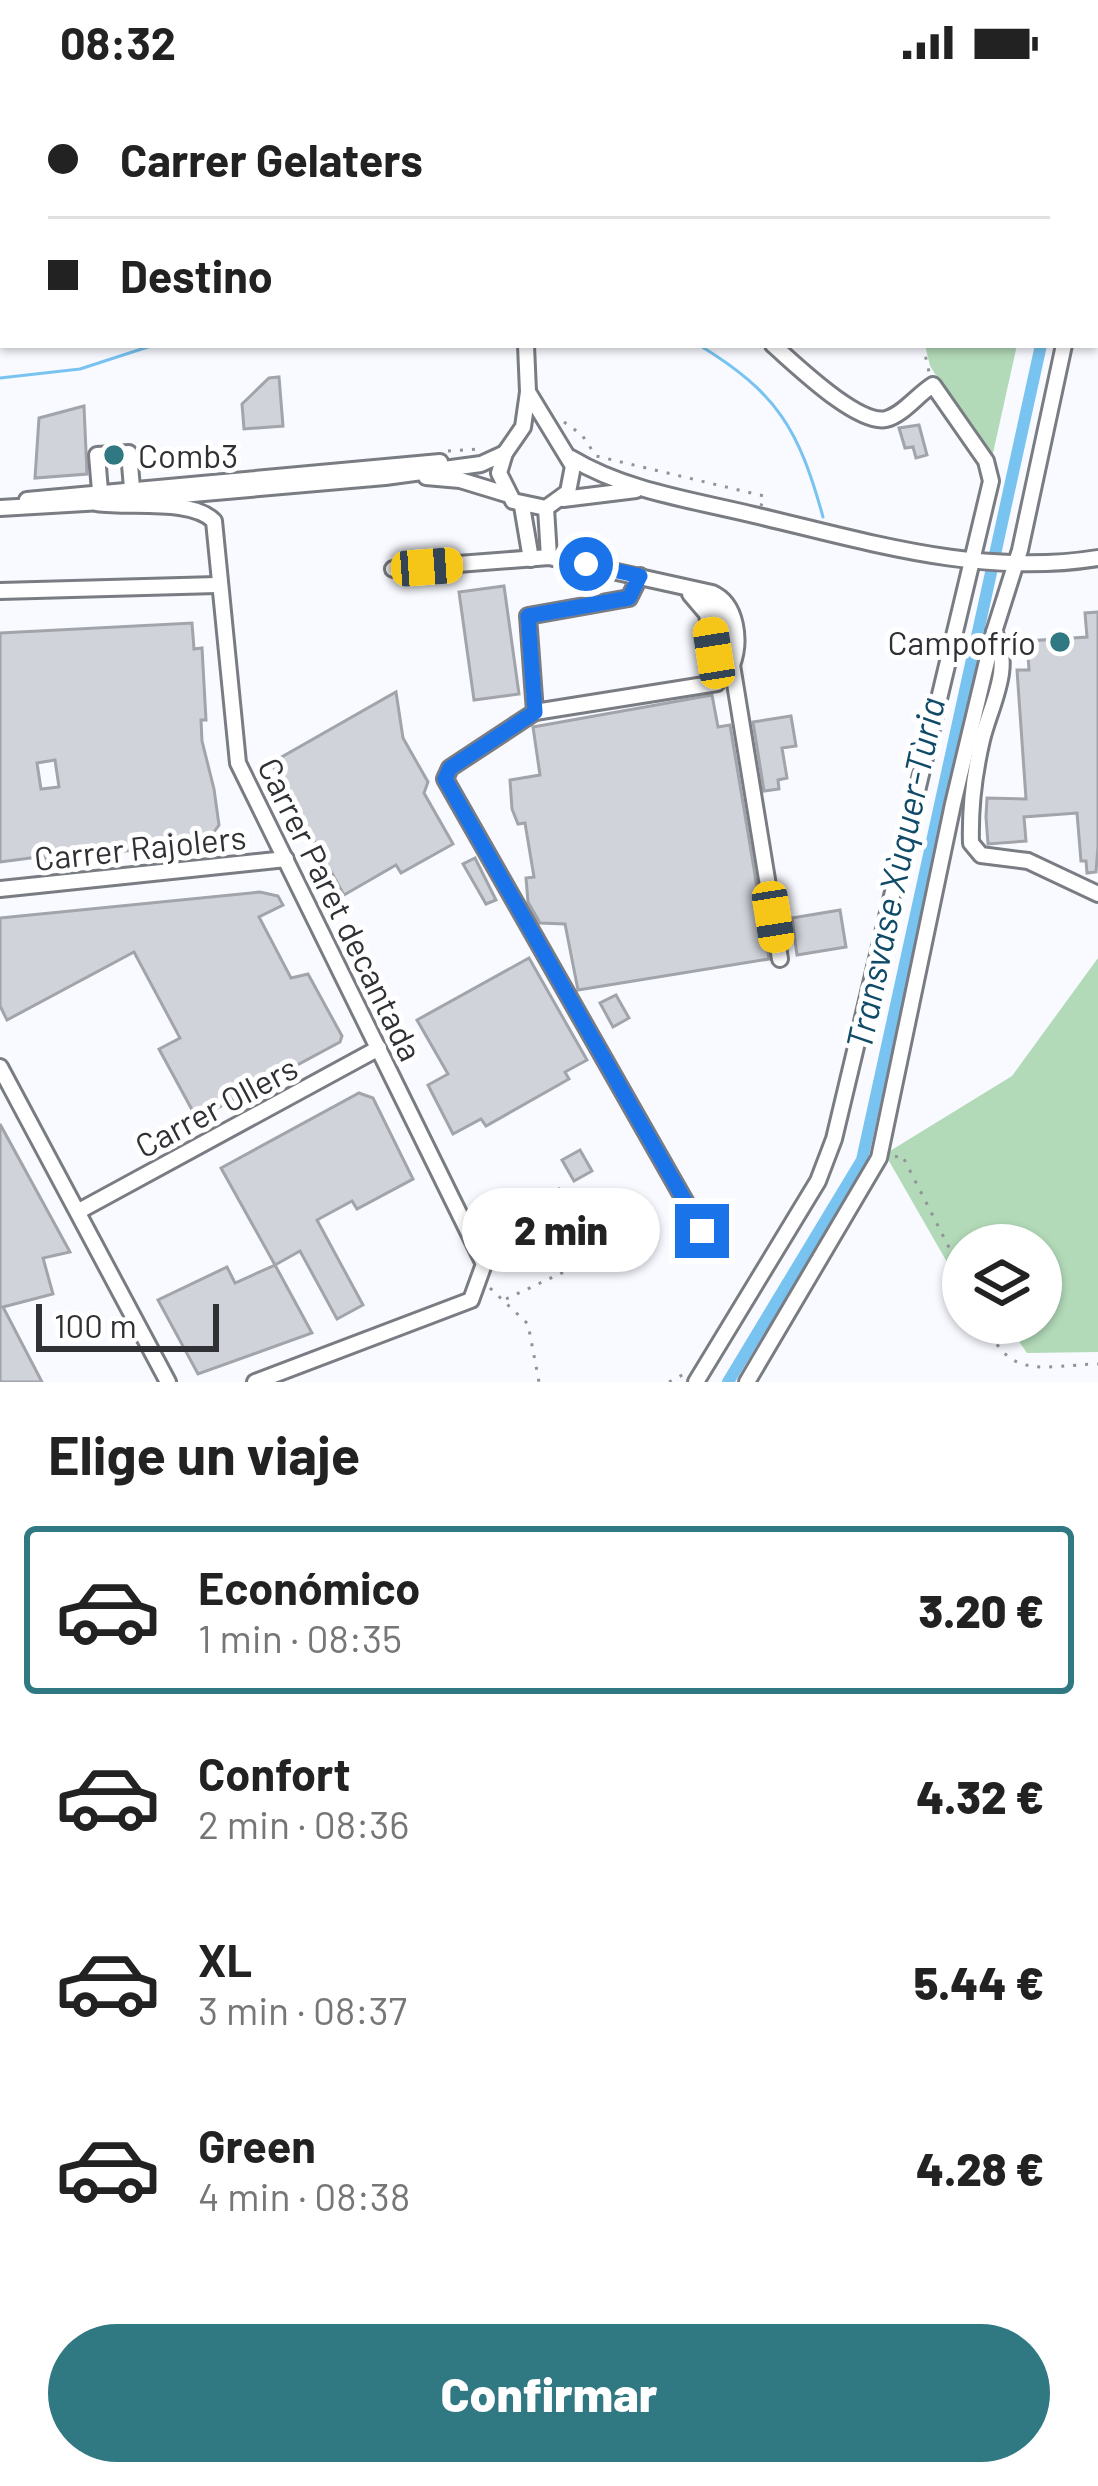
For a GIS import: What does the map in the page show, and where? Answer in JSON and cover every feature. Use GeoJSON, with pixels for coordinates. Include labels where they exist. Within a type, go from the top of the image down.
{"type":"FeatureCollection","features":[{"type":"Feature","properties":{"kind":"street"},"geometry":{"type":"LineString","coordinates":[[2,508],[460,467],[505,453],[518,440],[528,392],[526,348]]}},
{"type":"Feature","properties":{"kind":"street"},"geometry":{"type":"LineString","coordinates":[[696,1382],[818,1181],[834,1139],[992,475],[933,385],[890,418],[874,418],[838,399],[777,348]]}},
{"type":"Feature","properties":{"kind":"street"},"geometry":{"type":"LineString","coordinates":[[747,1382],[879,1157],[994,632],[1063,348]]}},
{"type":"Feature","properties":{"kind":"street"},"geometry":{"type":"LineString","coordinates":[[528,392],[553,439],[571,458],[647,490],[972,562],[1010,565],[1098,558]]}},
{"type":"Feature","properties":{"kind":"street"},"geometry":{"type":"LineString","coordinates":[[518,440],[553,439]]}},
{"type":"Feature","properties":{"kind":"street"},"geometry":{"type":"LineString","coordinates":[[98,497],[97,455],[129,453],[132,488]]}},
{"type":"Feature","properties":{"kind":"street"},"geometry":{"type":"LineString","coordinates":[[505,453],[499,473],[506,494]]}},
{"type":"Feature","properties":{"kind":"street"},"geometry":{"type":"LineString","coordinates":[[562,499],[574,476],[571,458]]}},
{"type":"Feature","properties":{"kind":"street"},"geometry":{"type":"LineString","coordinates":[[98,497],[132,488],[424,462],[460,467]]}},
{"type":"Feature","properties":{"kind":"street"},"geometry":{"type":"LineString","coordinates":[[385,477],[460,480],[506,494],[522,506],[546,508],[562,499],[647,490]]}},
{"type":"Feature","properties":{"kind":"street","name":"Carrer Paret decantada"},"geometry":{"type":"LineString","coordinates":[[98,497],[134,509],[194,507],[206,513],[217,532],[218,585],[238,763],[479,1248],[481,1281]]}},
{"type":"Feature","properties":{"kind":"street"},"geometry":{"type":"LineString","coordinates":[[522,506],[531,559]]}},
{"type":"Feature","properties":{"kind":"street"},"geometry":{"type":"LineString","coordinates":[[546,508],[549,557]]}},
{"type":"Feature","properties":{"kind":"street"},"geometry":{"type":"LineString","coordinates":[[393,569],[549,557],[623,571],[713,601],[732,665],[780,959]]}},
{"type":"Feature","properties":{"kind":"street"},"geometry":{"type":"LineString","coordinates":[[535,712],[528,616],[629,598],[640,576]]}},
{"type":"Feature","properties":{"kind":"street"},"geometry":{"type":"LineString","coordinates":[[0,591],[218,585]]}},
{"type":"Feature","properties":{"kind":"street"},"geometry":{"type":"LineString","coordinates":[[682,587],[707,614],[717,682],[535,712],[450,768],[447,787],[702,1231]]}},
{"type":"Feature","properties":{"kind":"street"},"geometry":{"type":"LineString","coordinates":[[994,632],[1001,644],[998,694],[983,734],[970,812],[971,843],[981,854],[1028,861],[1098,894]]}},
{"type":"Feature","properties":{"kind":"street","name":"Carrer Rajolers"},"geometry":{"type":"LineString","coordinates":[[0,889],[286,860]]}},
{"type":"Feature","properties":{"kind":"street","name":"Carrer Ollers"},"geometry":{"type":"LineString","coordinates":[[79,1211],[379,1048]]}},
{"type":"Feature","properties":{"kind":"street"},"geometry":{"type":"LineString","coordinates":[[0,1067],[6,1089],[79,1211],[168,1382]]}},
{"type":"Feature","properties":{"kind":"street"},"geometry":{"type":"LineString","coordinates":[[255,1382],[451,1309],[471,1300],[481,1281]]}},
{"type":"Feature","properties":{"kind":"path"},"geometry":{"type":"LineString","coordinates":[[924,348],[933,385]]}},
{"type":"Feature","properties":{"kind":"path"},"geometry":{"type":"LineString","coordinates":[[879,1157],[902,1155],[942,1234]]}},
{"type":"Feature","properties":{"kind":"path"},"geometry":{"type":"LineString","coordinates":[[504,1299],[568,1270]]}},
{"type":"Feature","properties":{"kind":"path"},"geometry":{"type":"LineString","coordinates":[[481,1281],[528,1324],[539,1382]]}},
{"type":"Feature","properties":{"kind":"path"},"geometry":{"type":"LineString","coordinates":[[996,1344],[1016,1364],[1098,1364]]}},
{"type":"Feature","properties":{"kind":"green space"},"geometry":{"type":"Polygon","coordinates":[[[926,348],[1016,348],[991,462],[930,366],[926,348]]]}},
{"type":"Feature","properties":{"kind":"green space"},"geometry":{"type":"Polygon","coordinates":[[[1098,958],[1098,1352],[1027,1353],[1021,1344],[1062,1344],[1062,1224],[942,1224],[942,1253],[885,1154],[1012,1076],[1098,958]]]}},
{"type":"Feature","properties":{"kind":"building"},"geometry":{"type":"Polygon","coordinates":[[[279,377],[283,426],[244,429],[242,404],[269,378],[279,377]]]}},
{"type":"Feature","properties":{"kind":"building"},"geometry":{"type":"Polygon","coordinates":[[[84,406],[87,474],[35,478],[39,418],[84,406]]]}},
{"type":"Feature","properties":{"kind":"building"},"geometry":{"type":"Polygon","coordinates":[[[919,425],[927,455],[916,458],[913,447],[905,448],[899,428],[919,425]]]}},
{"type":"Feature","properties":{"kind":"building"},"geometry":{"type":"Polygon","coordinates":[[[504,586],[519,694],[474,700],[459,592],[504,586]]]}},
{"type":"Feature","properties":{"kind":"building"},"geometry":{"type":"Polygon","coordinates":[[[1098,612],[1098,846],[1096,872],[1087,873],[1086,861],[1081,861],[1077,813],[1024,817],[1026,841],[988,844],[986,817],[987,798],[1026,799],[1017,670],[1029,670],[1027,641],[1087,637],[1085,613],[1098,612]]]}},
{"type":"Feature","properties":{"kind":"building"},"geometry":{"type":"Polygon","coordinates":[[[192,623],[194,649],[202,648],[206,720],[201,720],[202,741],[219,825],[214,832],[195,844],[65,857],[66,865],[47,867],[46,856],[0,862],[0,633],[192,623]],[[55,760],[37,763],[41,789],[59,787],[55,760]]]}},
{"type":"Feature","properties":{"kind":"building"},"geometry":{"type":"Polygon","coordinates":[[[396,692],[403,738],[428,782],[424,793],[453,844],[401,873],[396,865],[344,895],[271,763],[396,692]]]}},
{"type":"Feature","properties":{"kind":"building"},"geometry":{"type":"Polygon","coordinates":[[[712,695],[718,727],[730,725],[769,959],[578,990],[565,924],[540,923],[528,902],[526,878],[534,877],[525,823],[518,824],[512,809],[510,780],[540,775],[533,727],[712,695]]]}},
{"type":"Feature","properties":{"kind":"building"},"geometry":{"type":"Polygon","coordinates":[[[791,716],[796,746],[782,748],[787,778],[778,780],[779,789],[764,791],[753,722],[791,716]]]}},
{"type":"Feature","properties":{"kind":"building"},"geometry":{"type":"Polygon","coordinates":[[[475,858],[496,900],[486,904],[463,864],[475,858]]]}},
{"type":"Feature","properties":{"kind":"building"},"geometry":{"type":"Polygon","coordinates":[[[260,892],[278,896],[283,905],[259,917],[291,978],[308,974],[342,1036],[340,1042],[197,1119],[159,1049],[180,1038],[134,952],[7,1020],[0,1006],[0,918],[260,892]]]}},
{"type":"Feature","properties":{"kind":"building"},"geometry":{"type":"Polygon","coordinates":[[[840,910],[846,947],[797,955],[792,918],[840,910]]]}},
{"type":"Feature","properties":{"kind":"building"},"geometry":{"type":"Polygon","coordinates":[[[529,958],[587,1060],[565,1072],[569,1079],[486,1126],[481,1119],[453,1134],[428,1085],[448,1074],[417,1020],[529,958]]]}},
{"type":"Feature","properties":{"kind":"building"},"geometry":{"type":"Polygon","coordinates":[[[616,995],[629,1018],[613,1027],[600,1003],[616,995]]]}},
{"type":"Feature","properties":{"kind":"building"},"geometry":{"type":"Polygon","coordinates":[[[359,1093],[373,1098],[413,1179],[357,1209],[352,1201],[317,1220],[363,1305],[337,1319],[300,1251],[275,1265],[221,1168],[359,1093]]]}},
{"type":"Feature","properties":{"kind":"building"},"geometry":{"type":"Polygon","coordinates":[[[0,1124],[70,1252],[43,1258],[53,1294],[3,1307],[42,1382],[0,1382],[0,1124]]]}},
{"type":"Feature","properties":{"kind":"building"},"geometry":{"type":"Polygon","coordinates":[[[580,1150],[592,1171],[574,1181],[562,1160],[580,1150]]]}},
{"type":"Feature","properties":{"kind":"building"},"geometry":{"type":"Polygon","coordinates":[[[559,1189],[568,1205],[509,1236],[500,1222],[559,1189]]]}},
{"type":"Feature","properties":{"kind":"building"},"geometry":{"type":"Polygon","coordinates":[[[275,1265],[312,1333],[198,1374],[158,1300],[227,1267],[235,1283],[275,1265]]]}},
{"type":"Feature","properties":{"kind":"waterway"},"geometry":{"type":"LineString","coordinates":[[0,378],[80,369],[145,348]]}},
{"type":"Feature","properties":{"kind":"waterway"},"geometry":{"type":"LineString","coordinates":[[704,348],[748,380],[782,416],[805,460],[823,517]]}},
{"type":"Feature","properties":{"kind":"waterway","name":"Transvase Xùquer-Tùria"},"geometry":{"type":"LineString","coordinates":[[728,1382],[862,1160],[1040,348]]}},
{"type":"Feature","properties":{"kind":"place","name":"Comb3"},"geometry":{"type":"Point","coordinates":[114,455]}},
{"type":"Feature","properties":{"kind":"place","name":"Campofrío"},"geometry":{"type":"Point","coordinates":[1060,642]}},
{"type":"Feature","properties":{"kind":"route"},"geometry":{"type":"LineString","coordinates":[[586,564],[640,576],[636,591],[629,598],[528,616],[535,712],[450,768],[445,779],[702,1231]]}}]}
